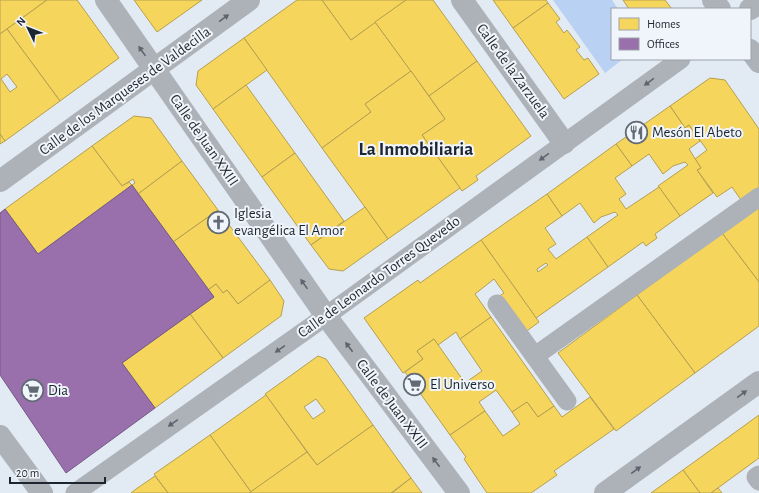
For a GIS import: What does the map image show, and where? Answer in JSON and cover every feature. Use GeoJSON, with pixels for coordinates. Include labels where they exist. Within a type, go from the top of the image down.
{"type":"FeatureCollection","features":[{"type":"Feature","properties":{"kind":"street","name":"Calle de Juan XXIII"},"geometry":{"type":"LineString","coordinates":[[106,0],[326,316],[459,493]]}},
{"type":"Feature","properties":{"kind":"street","name":"Calle de los Marqueses de Valdecilla"},"geometry":{"type":"LineString","coordinates":[[0,181],[249,0]]}},
{"type":"Feature","properties":{"kind":"street","name":"Calle de la Zarzuela"},"geometry":{"type":"LineString","coordinates":[[462,0],[564,142]]}},
{"type":"Feature","properties":{"kind":"street"},"geometry":{"type":"LineString","coordinates":[[751,51],[759,62]]}},
{"type":"Feature","properties":{"kind":"street"},"geometry":{"type":"LineString","coordinates":[[605,493],[759,382]]}},
{"type":"Feature","properties":{"kind":"street"},"geometry":{"type":"LineString","coordinates":[[0,436],[42,493]]}},
{"type":"Feature","properties":{"kind":"lane","name":"Calle de Leonardo Torres Quevedo"},"geometry":{"type":"LineString","coordinates":[[75,493],[326,316],[564,142],[680,60]]}},
{"type":"Feature","properties":{"kind":"lane"},"geometry":{"type":"LineString","coordinates":[[535,356],[759,197]]}},
{"type":"Feature","properties":{"kind":"lane"},"geometry":{"type":"LineString","coordinates":[[497,304],[567,400]]}},
{"type":"Feature","properties":{"kind":"lane"},"geometry":{"type":"LineString","coordinates":[[759,475],[756,477],[759,481]]}},
{"type":"Feature","properties":{"kind":"shaded area"},"geometry":{"type":"Polygon","coordinates":[[[553,0],[612,0],[617,8],[611,8],[611,60],[622,60],[605,73],[553,0]]]}},
{"type":"Feature","properties":{"kind":"building: Homes"},"geometry":{"type":"Polygon","coordinates":[[[0,0],[47,0],[0,34],[0,0]]]}},
{"type":"Feature","properties":{"kind":"building: Homes"},"geometry":{"type":"Polygon","coordinates":[[[47,0],[77,0],[119,58],[60,101],[7,29],[47,0]]]}},
{"type":"Feature","properties":{"kind":"building: Homes"},"geometry":{"type":"Polygon","coordinates":[[[134,0],[202,0],[157,32],[134,0]]]}},
{"type":"Feature","properties":{"kind":"building: Homes"},"geometry":{"type":"Polygon","coordinates":[[[297,0],[322,0],[351,40],[375,22],[411,71],[365,104],[371,112],[322,148],[244,38],[297,0]]]}},
{"type":"Feature","properties":{"kind":"building: Homes"},"geometry":{"type":"Polygon","coordinates":[[[322,0],[406,0],[351,40],[322,0]]]}},
{"type":"Feature","properties":{"kind":"building: Homes"},"geometry":{"type":"Polygon","coordinates":[[[406,0],[433,0],[477,61],[429,96],[375,22],[406,0]]]}},
{"type":"Feature","properties":{"kind":"building: Homes"},"geometry":{"type":"Polygon","coordinates":[[[493,0],[546,0],[548,3],[513,28],[493,0]]]}},
{"type":"Feature","properties":{"kind":"building: Homes"},"geometry":{"type":"Polygon","coordinates":[[[623,0],[665,0],[671,8],[628,8],[623,0]]]}},
{"type":"Feature","properties":{"kind":"building: Homes"},"geometry":{"type":"Polygon","coordinates":[[[548,3],[560,19],[556,22],[564,33],[567,30],[580,47],[576,50],[584,60],[588,58],[599,74],[564,99],[513,28],[548,3]]]}},
{"type":"Feature","properties":{"kind":"building: Homes"},"geometry":{"type":"Polygon","coordinates":[[[7,29],[60,101],[5,141],[0,134],[0,34],[7,29]],[[7,74],[1,79],[10,92],[17,87],[7,74]]]}},
{"type":"Feature","properties":{"kind":"building: Homes"},"geometry":{"type":"Polygon","coordinates":[[[244,38],[267,70],[213,109],[196,85],[198,71],[244,38]]]}},
{"type":"Feature","properties":{"kind":"building: Homes"},"geometry":{"type":"Polygon","coordinates":[[[477,61],[531,136],[476,176],[478,180],[462,191],[422,135],[445,119],[429,96],[477,61]]]}},
{"type":"Feature","properties":{"kind":"building: Homes"},"geometry":{"type":"Polygon","coordinates":[[[411,71],[445,119],[422,135],[460,188],[388,239],[322,148],[371,112],[365,104],[411,71]]]}},
{"type":"Feature","properties":{"kind":"building: Homes"},"geometry":{"type":"Polygon","coordinates":[[[710,78],[725,80],[759,129],[759,187],[741,200],[732,187],[717,197],[697,170],[701,168],[695,159],[707,150],[689,125],[685,128],[670,106],[710,78]]]}},
{"type":"Feature","properties":{"kind":"building: Homes"},"geometry":{"type":"Polygon","coordinates":[[[246,85],[295,153],[262,177],[213,109],[246,85]]]}},
{"type":"Feature","properties":{"kind":"building: Homes"},"geometry":{"type":"Polygon","coordinates":[[[670,106],[685,128],[689,125],[700,141],[689,149],[701,168],[697,170],[713,193],[680,216],[658,186],[688,165],[685,162],[673,166],[663,174],[649,154],[632,166],[616,144],[670,106]]]}},
{"type":"Feature","properties":{"kind":"building: Homes"},"geometry":{"type":"Polygon","coordinates":[[[134,116],[151,118],[182,161],[138,194],[132,185],[135,183],[133,179],[122,186],[92,146],[134,116]]]}},
{"type":"Feature","properties":{"kind":"building: Homes"},"geometry":{"type":"Polygon","coordinates":[[[0,134],[5,141],[0,144],[0,134]]]}},
{"type":"Feature","properties":{"kind":"building: Homes"},"geometry":{"type":"Polygon","coordinates":[[[616,144],[632,166],[615,178],[626,194],[619,199],[626,209],[659,187],[680,216],[655,234],[657,238],[646,246],[643,242],[608,267],[587,237],[618,215],[615,212],[601,217],[594,223],[580,203],[562,216],[547,194],[616,144]]]}},
{"type":"Feature","properties":{"kind":"building: Homes"},"geometry":{"type":"Polygon","coordinates":[[[92,146],[122,186],[129,182],[132,185],[38,254],[5,209],[92,146]]]}},
{"type":"Feature","properties":{"kind":"building: Homes"},"geometry":{"type":"Polygon","coordinates":[[[295,153],[344,221],[311,245],[262,177],[295,153]]]}},
{"type":"Feature","properties":{"kind":"building: Homes"},"geometry":{"type":"Polygon","coordinates":[[[182,161],[218,210],[173,242],[138,194],[182,161]]]}},
{"type":"Feature","properties":{"kind":"building: Homes"},"geometry":{"type":"Polygon","coordinates":[[[547,194],[562,216],[545,228],[556,244],[548,249],[556,259],[587,237],[608,267],[536,318],[481,240],[547,194]],[[546,263],[537,269],[538,272],[548,265],[546,263]]]}},
{"type":"Feature","properties":{"kind":"building: Homes"},"geometry":{"type":"Polygon","coordinates":[[[365,207],[388,239],[343,271],[329,269],[311,245],[365,207]]]}},
{"type":"Feature","properties":{"kind":"building: Homes"},"geometry":{"type":"Polygon","coordinates":[[[759,207],[759,282],[722,233],[759,207]]]}},
{"type":"Feature","properties":{"kind":"building: Homes"},"geometry":{"type":"Polygon","coordinates":[[[218,210],[270,280],[238,304],[227,290],[223,293],[216,284],[208,290],[173,242],[218,210]]]}},
{"type":"Feature","properties":{"kind":"building: Homes"},"geometry":{"type":"Polygon","coordinates":[[[722,233],[759,282],[759,326],[695,373],[637,295],[722,233]]]}},
{"type":"Feature","properties":{"kind":"building: Homes"},"geometry":{"type":"Polygon","coordinates":[[[481,240],[539,322],[524,333],[498,297],[504,293],[494,279],[475,294],[491,317],[460,339],[456,332],[438,345],[434,339],[417,351],[423,359],[403,373],[364,318],[418,280],[420,283],[481,240]]]}},
{"type":"Feature","properties":{"kind":"building: Homes"},"geometry":{"type":"Polygon","coordinates":[[[270,280],[284,301],[281,316],[223,358],[190,314],[214,297],[208,290],[216,284],[223,293],[227,290],[238,304],[270,280]]]}},
{"type":"Feature","properties":{"kind":"building: Homes"},"geometry":{"type":"Polygon","coordinates":[[[637,295],[695,373],[616,431],[558,353],[637,295]]]}},
{"type":"Feature","properties":{"kind":"building: Homes"},"geometry":{"type":"Polygon","coordinates":[[[190,314],[223,358],[155,408],[122,363],[190,314]]]}},
{"type":"Feature","properties":{"kind":"building: Homes"},"geometry":{"type":"Polygon","coordinates":[[[491,317],[554,406],[538,417],[527,402],[512,412],[496,390],[479,402],[485,411],[450,435],[405,372],[423,359],[417,351],[434,339],[465,383],[482,371],[460,339],[491,317]]]}},
{"type":"Feature","properties":{"kind":"building: Homes"},"geometry":{"type":"Polygon","coordinates":[[[318,356],[326,359],[373,425],[317,465],[265,394],[318,356]],[[316,399],[304,407],[313,419],[325,411],[316,399]]]}},
{"type":"Feature","properties":{"kind":"building: Homes"},"geometry":{"type":"Polygon","coordinates":[[[266,395],[307,452],[251,492],[210,435],[266,395]]]}},
{"type":"Feature","properties":{"kind":"building: Homes"},"geometry":{"type":"Polygon","coordinates":[[[590,397],[614,429],[554,471],[557,475],[531,493],[487,493],[464,459],[466,457],[450,435],[485,411],[503,436],[520,424],[512,412],[527,402],[538,417],[554,406],[562,417],[590,397]]]}},
{"type":"Feature","properties":{"kind":"building: Homes"},"geometry":{"type":"Polygon","coordinates":[[[759,415],[759,458],[711,493],[700,493],[683,470],[759,415]]]}},
{"type":"Feature","properties":{"kind":"building: Homes"},"geometry":{"type":"Polygon","coordinates":[[[373,425],[411,478],[391,493],[249,493],[307,452],[317,465],[373,425]]]}},
{"type":"Feature","properties":{"kind":"building: Homes"},"geometry":{"type":"Polygon","coordinates":[[[210,435],[251,492],[168,493],[154,474],[210,435]]]}},
{"type":"Feature","properties":{"kind":"building: Homes"},"geometry":{"type":"Polygon","coordinates":[[[683,470],[700,493],[651,493],[683,470]]]}},
{"type":"Feature","properties":{"kind":"building: Homes"},"geometry":{"type":"Polygon","coordinates":[[[155,476],[168,493],[131,493],[136,489],[155,476]]]}},
{"type":"Feature","properties":{"kind":"building: Homes"},"geometry":{"type":"Polygon","coordinates":[[[411,478],[422,493],[392,493],[411,478]]]}},
{"type":"Feature","properties":{"kind":"building: Homes"},"geometry":{"type":"Polygon","coordinates":[[[718,488],[722,493],[711,493],[718,488]]]}},
{"type":"Feature","properties":{"kind":"building: Offices"},"geometry":{"type":"Polygon","coordinates":[[[132,185],[214,297],[122,363],[155,408],[66,473],[0,375],[0,213],[5,209],[38,254],[132,185]]]}},
{"type":"Feature","properties":{"kind":"place","name":"Mesón El Abeto"},"geometry":{"type":"Point","coordinates":[637,132]}},
{"type":"Feature","properties":{"kind":"place","name":"Iglesia evangélica El Amor"},"geometry":{"type":"Point","coordinates":[219,222]}},
{"type":"Feature","properties":{"kind":"place","name":"El Universo"},"geometry":{"type":"Point","coordinates":[414,384]}},
{"type":"Feature","properties":{"kind":"place","name":"Dia"},"geometry":{"type":"Point","coordinates":[32,390]}},
{"type":"Feature","properties":{"kind":"district","name":"La Inmobiliaria"},"geometry":{"type":"Point","coordinates":[416,149]}}]}
